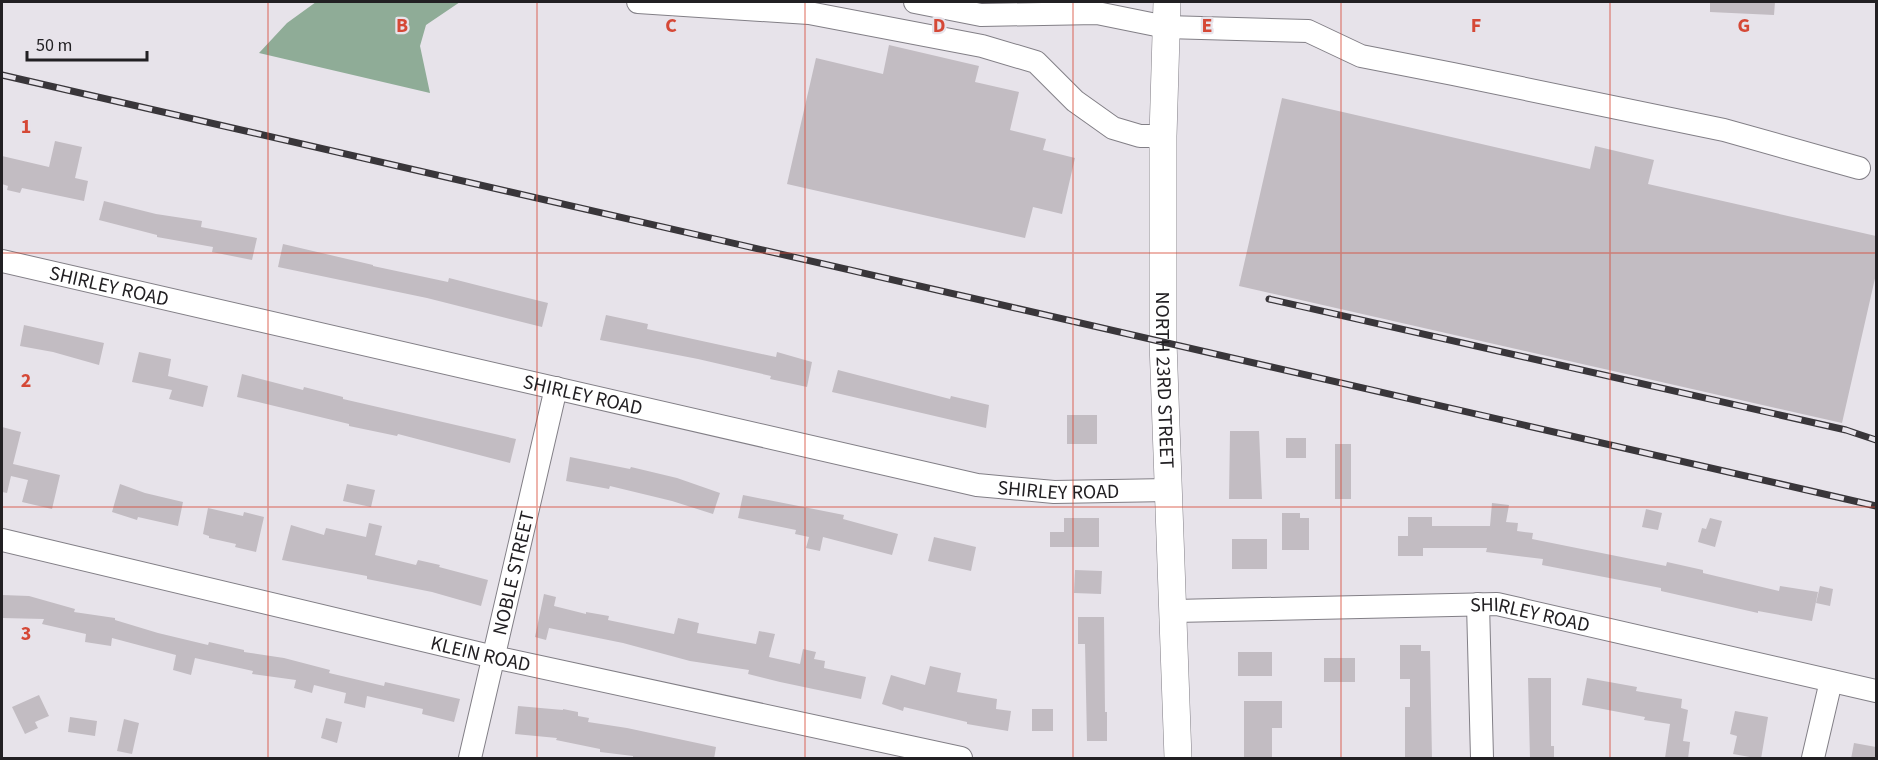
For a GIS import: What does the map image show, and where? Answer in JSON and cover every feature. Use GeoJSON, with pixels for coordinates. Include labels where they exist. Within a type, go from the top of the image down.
{"type":"FeatureCollection","features":[{"type":"Feature","properties":{"kind":"main road","name":"NORTH 23RD STREET"},"geometry":{"type":"LineString","coordinates":[[1167,14],[1163,136],[1163,342],[1178,759]]}},
{"type":"Feature","properties":{"kind":"street"},"geometry":{"type":"LineString","coordinates":[[638,2],[809,13],[982,46],[1036,62],[1075,100],[1113,128],[1140,136],[1163,136]]}},
{"type":"Feature","properties":{"kind":"street"},"geometry":{"type":"LineString","coordinates":[[915,2],[981,15],[1167,14],[1308,31],[1361,56],[1724,130],[1859,168]]}},
{"type":"Feature","properties":{"kind":"street","name":"SHIRLEY ROAD"},"geometry":{"type":"LineString","coordinates":[[2,261],[977,485],[1054,492],[1169,490]]}},
{"type":"Feature","properties":{"kind":"street","name":"NOBLE STREET"},"geometry":{"type":"LineString","coordinates":[[470,759],[556,388]]}},
{"type":"Feature","properties":{"kind":"street","name":"KLEIN ROAD"},"geometry":{"type":"LineString","coordinates":[[2,540],[494,657],[961,759]]}},
{"type":"Feature","properties":{"kind":"street"},"geometry":{"type":"LineString","coordinates":[[1478,604],[1482,759]]}},
{"type":"Feature","properties":{"kind":"street","name":"SHIRLEY ROAD"},"geometry":{"type":"LineString","coordinates":[[1174,611],[1497,604],[1876,691]]}},
{"type":"Feature","properties":{"kind":"street"},"geometry":{"type":"LineString","coordinates":[[1813,759],[1830,681]]}},
{"type":"Feature","properties":{"kind":"green space"},"geometry":{"type":"Polygon","coordinates":[[[316,2],[460,2],[426,25],[420,46],[430,93],[259,53],[287,23],[316,2]]]}},
{"type":"Feature","properties":{"kind":"building"},"geometry":{"type":"Polygon","coordinates":[[[1710,2],[1775,2],[1774,15],[1710,12],[1710,2]]]}},
{"type":"Feature","properties":{"kind":"building"},"geometry":{"type":"Polygon","coordinates":[[[889,45],[979,66],[975,82],[1019,92],[1010,130],[1046,139],[1043,150],[1075,158],[1062,214],[1033,207],[1025,238],[787,184],[816,58],[883,74],[889,45]]]}},
{"type":"Feature","properties":{"kind":"building"},"geometry":{"type":"Polygon","coordinates":[[[1282,98],[1590,169],[1595,146],[1654,160],[1648,184],[1876,236],[1876,274],[1842,423],[1239,286],[1282,98]]]}},
{"type":"Feature","properties":{"kind":"building"},"geometry":{"type":"Polygon","coordinates":[[[55,141],[82,147],[75,178],[88,181],[84,201],[22,188],[20,193],[7,190],[8,186],[2,184],[2,156],[49,167],[55,141]]]}},
{"type":"Feature","properties":{"kind":"building"},"geometry":{"type":"Polygon","coordinates":[[[104,201],[156,214],[202,221],[201,227],[257,238],[252,260],[212,252],[213,247],[157,237],[157,235],[99,220],[104,201]]]}},
{"type":"Feature","properties":{"kind":"building"},"geometry":{"type":"Polygon","coordinates":[[[283,244],[448,282],[449,278],[548,303],[542,327],[427,298],[278,267],[283,244]]]}},
{"type":"Feature","properties":{"kind":"building"},"geometry":{"type":"Polygon","coordinates":[[[606,315],[648,324],[647,329],[776,357],[777,352],[812,362],[807,387],[698,359],[600,340],[606,315]]]}},
{"type":"Feature","properties":{"kind":"building"},"geometry":{"type":"Polygon","coordinates":[[[24,325],[104,343],[99,365],[53,352],[20,346],[24,325]]]}},
{"type":"Feature","properties":{"kind":"building"},"geometry":{"type":"Polygon","coordinates":[[[139,352],[171,359],[168,376],[208,386],[203,407],[169,399],[172,390],[132,382],[139,352]]]}},
{"type":"Feature","properties":{"kind":"building"},"geometry":{"type":"Polygon","coordinates":[[[838,370],[950,399],[951,396],[989,405],[986,428],[832,392],[838,370]]]}},
{"type":"Feature","properties":{"kind":"building"},"geometry":{"type":"Polygon","coordinates":[[[242,374],[516,439],[510,463],[398,434],[397,436],[349,426],[349,424],[237,397],[242,374]]]}},
{"type":"Feature","properties":{"kind":"building"},"geometry":{"type":"Polygon","coordinates":[[[1067,415],[1097,415],[1097,444],[1067,444],[1067,415]]]}},
{"type":"Feature","properties":{"kind":"building"},"geometry":{"type":"Polygon","coordinates":[[[2,427],[21,432],[13,464],[60,475],[52,509],[22,502],[28,480],[11,476],[7,493],[2,492],[2,427]]]}},
{"type":"Feature","properties":{"kind":"building"},"geometry":{"type":"Polygon","coordinates":[[[1230,431],[1259,431],[1262,499],[1229,499],[1230,431]]]}},
{"type":"Feature","properties":{"kind":"building"},"geometry":{"type":"Polygon","coordinates":[[[1286,438],[1306,438],[1306,458],[1286,458],[1286,438]]]}},
{"type":"Feature","properties":{"kind":"building"},"geometry":{"type":"Polygon","coordinates":[[[1335,444],[1351,444],[1351,499],[1335,499],[1335,444]]]}},
{"type":"Feature","properties":{"kind":"building"},"geometry":{"type":"Polygon","coordinates":[[[570,457],[630,469],[631,467],[677,478],[720,493],[713,514],[610,486],[609,489],[566,481],[570,457]]]}},
{"type":"Feature","properties":{"kind":"building"},"geometry":{"type":"Polygon","coordinates":[[[120,484],[183,502],[178,526],[138,517],[137,520],[112,512],[120,484]]]}},
{"type":"Feature","properties":{"kind":"building"},"geometry":{"type":"Polygon","coordinates":[[[347,484],[375,490],[371,507],[343,501],[347,484]]]}},
{"type":"Feature","properties":{"kind":"building"},"geometry":{"type":"Polygon","coordinates":[[[743,495],[844,515],[843,519],[898,534],[892,555],[823,537],[820,551],[806,548],[809,537],[795,534],[796,530],[738,518],[743,495]]]}},
{"type":"Feature","properties":{"kind":"building"},"geometry":{"type":"Polygon","coordinates":[[[1492,503],[1509,505],[1506,522],[1518,523],[1517,531],[1533,533],[1532,539],[1666,566],[1667,562],[1779,591],[1780,586],[1818,592],[1812,621],[1758,611],[1758,613],[1661,591],[1661,588],[1542,565],[1543,559],[1486,552],[1487,548],[1423,548],[1423,556],[1398,556],[1398,536],[1408,536],[1408,517],[1432,517],[1432,526],[1490,526],[1492,503]]]}},
{"type":"Feature","properties":{"kind":"building"},"geometry":{"type":"Polygon","coordinates":[[[208,508],[243,516],[244,512],[264,517],[256,552],[235,547],[236,544],[209,538],[203,534],[208,508]]]}},
{"type":"Feature","properties":{"kind":"building"},"geometry":{"type":"Polygon","coordinates":[[[1646,509],[1662,513],[1658,530],[1642,527],[1646,509]]]}},
{"type":"Feature","properties":{"kind":"building"},"geometry":{"type":"Polygon","coordinates":[[[1282,513],[1300,513],[1300,518],[1309,518],[1309,550],[1282,550],[1282,513]]]}},
{"type":"Feature","properties":{"kind":"building"},"geometry":{"type":"Polygon","coordinates":[[[1064,518],[1099,518],[1099,547],[1050,547],[1050,532],[1064,532],[1064,518]]]}},
{"type":"Feature","properties":{"kind":"building"},"geometry":{"type":"Polygon","coordinates":[[[1710,518],[1722,521],[1715,547],[1698,542],[1702,528],[1706,529],[1710,518]]]}},
{"type":"Feature","properties":{"kind":"building"},"geometry":{"type":"Polygon","coordinates":[[[369,523],[382,526],[375,555],[416,565],[418,560],[488,580],[481,606],[432,592],[367,579],[367,576],[282,560],[291,525],[324,535],[326,528],[366,537],[369,523]]]}},
{"type":"Feature","properties":{"kind":"building"},"geometry":{"type":"Polygon","coordinates":[[[934,537],[976,547],[971,571],[928,561],[934,537]]]}},
{"type":"Feature","properties":{"kind":"building"},"geometry":{"type":"Polygon","coordinates":[[[1232,539],[1267,539],[1267,569],[1232,569],[1232,539]]]}},
{"type":"Feature","properties":{"kind":"building"},"geometry":{"type":"Polygon","coordinates":[[[1075,570],[1102,571],[1101,594],[1074,593],[1075,570]]]}},
{"type":"Feature","properties":{"kind":"building"},"geometry":{"type":"Polygon","coordinates":[[[1820,586],[1833,589],[1830,606],[1816,603],[1820,586]]]}},
{"type":"Feature","properties":{"kind":"building"},"geometry":{"type":"Polygon","coordinates":[[[544,594],[556,597],[554,606],[586,614],[586,612],[609,616],[608,620],[674,634],[678,618],[699,623],[697,633],[756,644],[759,631],[775,634],[769,657],[800,664],[803,649],[816,652],[814,659],[825,661],[824,668],[866,677],[861,699],[748,674],[749,670],[690,661],[623,643],[549,628],[546,640],[535,637],[544,594]]]}},
{"type":"Feature","properties":{"kind":"building"},"geometry":{"type":"Polygon","coordinates":[[[2,595],[29,596],[75,609],[74,612],[115,618],[115,620],[158,633],[208,645],[209,642],[244,650],[244,652],[284,658],[330,670],[329,673],[384,686],[385,682],[460,699],[454,722],[422,714],[423,709],[367,696],[365,708],[344,703],[346,693],[314,685],[312,693],[294,688],[296,680],[252,674],[253,671],[195,658],[191,675],[173,670],[176,655],[112,638],[111,646],[85,642],[86,634],[42,624],[44,619],[2,618],[2,595]]]}},
{"type":"Feature","properties":{"kind":"building"},"geometry":{"type":"Polygon","coordinates":[[[1078,617],[1104,617],[1107,741],[1087,741],[1085,644],[1078,644],[1078,617]]]}},
{"type":"Feature","properties":{"kind":"building"},"geometry":{"type":"Polygon","coordinates":[[[1400,645],[1421,645],[1421,651],[1430,651],[1432,759],[1405,759],[1405,707],[1410,707],[1410,679],[1400,679],[1400,645]]]}},
{"type":"Feature","properties":{"kind":"building"},"geometry":{"type":"Polygon","coordinates":[[[1238,652],[1272,652],[1272,676],[1238,676],[1238,652]]]}},
{"type":"Feature","properties":{"kind":"building"},"geometry":{"type":"Polygon","coordinates":[[[1324,658],[1355,658],[1355,682],[1324,682],[1324,658]]]}},
{"type":"Feature","properties":{"kind":"building"},"geometry":{"type":"Polygon","coordinates":[[[930,666],[961,673],[957,692],[997,699],[996,709],[1011,711],[1008,731],[967,724],[967,722],[904,707],[903,711],[882,704],[891,675],[925,685],[930,666]]]}},
{"type":"Feature","properties":{"kind":"building"},"geometry":{"type":"Polygon","coordinates":[[[1528,678],[1551,678],[1551,746],[1554,746],[1554,759],[1530,759],[1528,678]]]}},
{"type":"Feature","properties":{"kind":"building"},"geometry":{"type":"Polygon","coordinates":[[[1587,678],[1637,687],[1636,691],[1682,699],[1681,708],[1688,710],[1683,741],[1690,742],[1688,759],[1665,758],[1670,724],[1582,705],[1587,678]]]}},
{"type":"Feature","properties":{"kind":"building"},"geometry":{"type":"Polygon","coordinates":[[[39,695],[49,716],[35,722],[38,728],[25,734],[12,707],[39,695]]]}},
{"type":"Feature","properties":{"kind":"building"},"geometry":{"type":"Polygon","coordinates":[[[1244,701],[1282,701],[1282,728],[1272,728],[1272,759],[1244,759],[1244,701]]]}},
{"type":"Feature","properties":{"kind":"building"},"geometry":{"type":"Polygon","coordinates":[[[518,706],[578,712],[578,716],[589,718],[588,722],[716,747],[714,759],[633,759],[633,756],[600,752],[600,749],[556,740],[557,738],[515,734],[518,706]]]}},
{"type":"Feature","properties":{"kind":"building"},"geometry":{"type":"Polygon","coordinates":[[[1032,709],[1053,709],[1053,731],[1032,731],[1032,709]]]}},
{"type":"Feature","properties":{"kind":"building"},"geometry":{"type":"Polygon","coordinates":[[[1735,711],[1768,717],[1761,759],[1733,754],[1737,736],[1730,734],[1735,711]]]}},
{"type":"Feature","properties":{"kind":"building"},"geometry":{"type":"Polygon","coordinates":[[[70,717],[97,721],[95,736],[68,732],[70,717]]]}},
{"type":"Feature","properties":{"kind":"building"},"geometry":{"type":"Polygon","coordinates":[[[326,718],[342,722],[337,743],[321,738],[326,718]]]}},
{"type":"Feature","properties":{"kind":"building"},"geometry":{"type":"Polygon","coordinates":[[[124,719],[139,723],[132,754],[117,751],[124,719]]]}},
{"type":"Feature","properties":{"kind":"building"},"geometry":{"type":"Polygon","coordinates":[[[1854,743],[1876,747],[1876,759],[1851,759],[1854,743]]]}},
{"type":"Feature","properties":{"kind":"railway"},"geometry":{"type":"LineString","coordinates":[[2,75],[1876,506]]}},
{"type":"Feature","properties":{"kind":"railway"},"geometry":{"type":"LineString","coordinates":[[1269,299],[1846,430],[1876,440]]}}]}
